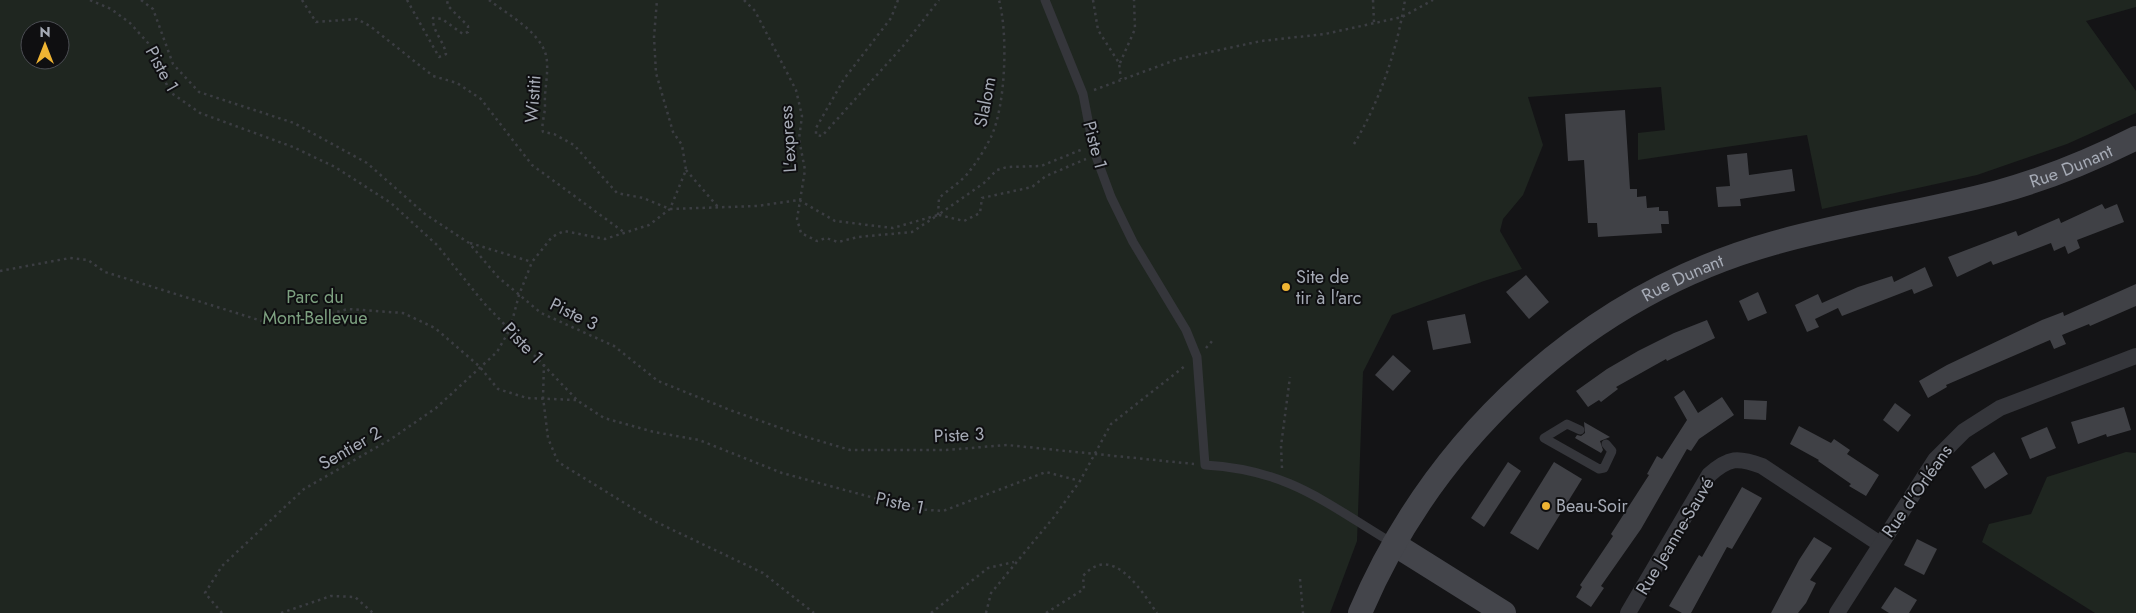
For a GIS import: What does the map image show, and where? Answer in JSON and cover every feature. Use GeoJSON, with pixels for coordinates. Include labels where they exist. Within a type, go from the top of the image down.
{"type":"FeatureCollection","features":[{"type":"Feature","properties":{"kind":"street","name":"Rue Dunant"},"geometry":{"type":"LineString","coordinates":[[1360,613],[1394,544],[1420,502],[1445,468],[1501,403],[1570,344],[1647,295],[1730,257],[1773,243],[1997,192],[2070,168],[2136,138]]}},
{"type":"Feature","properties":{"kind":"street","name":"Rue d'Orléans"},"geometry":{"type":"LineString","coordinates":[[1837,613],[1935,460],[1964,431],[2000,408],[2136,356]]}},
{"type":"Feature","properties":{"kind":"street","name":"Rue Jeanne-Sauvé"},"geometry":{"type":"LineString","coordinates":[[1628,613],[1709,475],[1723,463],[1735,460],[1748,460],[1762,466],[1880,544]]}},
{"type":"Feature","properties":{"kind":"street"},"geometry":{"type":"LineString","coordinates":[[1394,544],[1504,613]]}},
{"type":"Feature","properties":{"kind":"lane","name":"Piste 1"},"geometry":{"type":"LineString","coordinates":[[1046,0],[1083,94],[1094,151],[1111,197],[1133,242],[1186,330],[1197,357],[1205,465],[1240,468],[1282,479]]}},
{"type":"Feature","properties":{"kind":"lane"},"geometry":{"type":"LineString","coordinates":[[1580,430],[1567,424],[1544,438],[1599,469],[1604,468],[1612,451],[1606,444]]}},
{"type":"Feature","properties":{"kind":"lane"},"geometry":{"type":"LineString","coordinates":[[1282,479],[1316,494],[1394,544]]}},
{"type":"Feature","properties":{"kind":"path","name":"Piste 1"},"geometry":{"type":"LineString","coordinates":[[90,0],[111,9],[130,23],[148,43],[170,92],[200,114],[293,147],[334,167],[391,203],[437,245],[483,302],[578,400],[604,418],[654,432],[699,440],[782,473],[915,509],[943,511],[1046,472],[1080,481]]}},
{"type":"Feature","properties":{"kind":"path","name":"Piste 3"},"geometry":{"type":"LineString","coordinates":[[141,0],[153,9],[173,64],[199,92],[294,123],[367,163],[425,214],[469,243],[498,276],[541,313],[614,346],[658,381],[730,410],[803,436],[850,450],[946,450],[1007,445],[1203,465]]}},
{"type":"Feature","properties":{"kind":"path"},"geometry":{"type":"LineString","coordinates":[[302,0],[316,22],[357,19],[370,26],[433,76],[458,84],[481,99],[532,165],[626,233]]}},
{"type":"Feature","properties":{"kind":"path"},"geometry":{"type":"LineString","coordinates":[[407,0],[439,57],[446,54],[445,47],[433,26],[433,18],[442,19],[464,34],[468,32],[468,26],[448,6],[447,0]]}},
{"type":"Feature","properties":{"kind":"path","name":"Wistiti"},"geometry":{"type":"LineString","coordinates":[[489,0],[539,40],[548,62],[544,94],[545,117],[541,126],[543,132],[554,134],[574,145],[618,193],[642,198],[670,209]]}},
{"type":"Feature","properties":{"kind":"path"},"geometry":{"type":"LineString","coordinates":[[657,0],[654,37],[656,73],[673,132],[682,145],[686,170],[670,209],[757,206],[799,200],[835,221],[872,227],[893,228],[938,215],[964,221],[980,213],[982,198],[1032,187],[1046,176],[1086,159],[1094,151]]}},
{"type":"Feature","properties":{"kind":"path","name":"L'express"},"geometry":{"type":"LineString","coordinates":[[744,0],[755,11],[796,90],[802,116],[799,139],[805,170],[796,218],[802,233],[817,241],[826,238],[838,242],[912,232],[984,183],[997,170],[1007,167],[1040,166],[1086,148],[1094,151]]}},
{"type":"Feature","properties":{"kind":"path"},"geometry":{"type":"LineString","coordinates":[[898,0],[891,18],[844,79],[816,128],[816,135],[822,136],[903,46],[939,0]]}},
{"type":"Feature","properties":{"kind":"path","name":"Slalom"},"geometry":{"type":"LineString","coordinates":[[938,215],[939,198],[967,175],[992,136],[1001,96],[1005,56],[1002,11],[999,0]]}},
{"type":"Feature","properties":{"kind":"path"},"geometry":{"type":"LineString","coordinates":[[1093,0],[1098,30],[1119,63],[1121,79]]}},
{"type":"Feature","properties":{"kind":"path"},"geometry":{"type":"LineString","coordinates":[[1119,63],[1135,28],[1134,0]]}},
{"type":"Feature","properties":{"kind":"path"},"geometry":{"type":"LineString","coordinates":[[1373,0],[1374,22]]}},
{"type":"Feature","properties":{"kind":"path"},"geometry":{"type":"LineString","coordinates":[[1354,144],[1367,123],[1380,90],[1402,18],[1405,0]]}},
{"type":"Feature","properties":{"kind":"path"},"geometry":{"type":"LineString","coordinates":[[1083,94],[1178,59],[1262,41],[1325,34],[1374,22],[1402,18],[1433,0]]}},
{"type":"Feature","properties":{"kind":"path"},"geometry":{"type":"LineString","coordinates":[[686,170],[718,207]]}},
{"type":"Feature","properties":{"kind":"path","name":"Sentier 2"},"geometry":{"type":"LineString","coordinates":[[222,613],[205,592],[222,566],[304,490],[391,439],[436,408],[479,366],[497,352],[510,329],[519,295],[532,262],[552,237],[564,231],[605,239],[649,225],[670,209]]}},
{"type":"Feature","properties":{"kind":"path"},"geometry":{"type":"LineString","coordinates":[[469,243],[532,262]]}},
{"type":"Feature","properties":{"kind":"path"},"geometry":{"type":"LineString","coordinates":[[0,271],[70,258],[88,260],[105,272],[262,321],[302,321],[348,309],[403,313],[435,328],[479,366],[498,389],[526,398],[578,400]]}},
{"type":"Feature","properties":{"kind":"path"},"geometry":{"type":"LineString","coordinates":[[986,613],[991,593],[1054,517],[1080,481],[1111,424],[1197,357]]}},
{"type":"Feature","properties":{"kind":"path"},"geometry":{"type":"LineString","coordinates":[[544,364],[543,398],[548,438],[558,462],[652,520],[763,573],[814,613]]}},
{"type":"Feature","properties":{"kind":"path"},"geometry":{"type":"LineString","coordinates":[[1282,479],[1281,446],[1290,377]]}},
{"type":"Feature","properties":{"kind":"path"},"geometry":{"type":"LineString","coordinates":[[931,613],[988,568],[1015,562]]}},
{"type":"Feature","properties":{"kind":"path"},"geometry":{"type":"LineString","coordinates":[[1046,613],[1084,589],[1083,576],[1088,570],[1102,565],[1124,571],[1134,581],[1157,613]]}},
{"type":"Feature","properties":{"kind":"path"},"geometry":{"type":"LineString","coordinates":[[1300,579],[1303,612]]}},
{"type":"Feature","properties":{"kind":"path"},"geometry":{"type":"LineString","coordinates":[[281,613],[331,596],[355,597],[373,613]]}},
{"type":"Feature","properties":{"kind":"green space","name":"Parc du Mont-Bellevue"},"geometry":{"type":"Polygon","coordinates":[[[0,0],[2136,0],[2136,7],[2086,21],[2136,91],[2136,113],[2067,144],[1977,175],[1822,209],[1807,135],[1638,160],[1638,133],[1665,130],[1661,87],[1528,97],[1543,145],[1523,195],[1503,219],[1500,231],[1522,269],[1392,315],[1363,372],[1357,541],[1330,613],[0,613],[0,0]]]}},
{"type":"Feature","properties":{"kind":"green space"},"geometry":{"type":"Polygon","coordinates":[[[2126,452],[2136,453],[2136,613],[2095,613],[1982,542],[1989,524],[2031,514],[2047,477],[2126,452]]]}},
{"type":"Feature","properties":{"kind":"building"},"geometry":{"type":"Polygon","coordinates":[[[1625,110],[1630,189],[1637,189],[1637,197],[1646,196],[1647,208],[1659,207],[1659,211],[1668,211],[1669,224],[1661,224],[1662,233],[1598,237],[1597,223],[1588,223],[1584,160],[1568,161],[1565,114],[1625,110]]]}},
{"type":"Feature","properties":{"kind":"building"},"geometry":{"type":"Polygon","coordinates":[[[1747,153],[1749,175],[1792,169],[1795,191],[1740,199],[1741,206],[1718,207],[1716,187],[1730,186],[1727,155],[1747,153]]]}},
{"type":"Feature","properties":{"kind":"building"},"geometry":{"type":"Polygon","coordinates":[[[2102,204],[2105,209],[2117,204],[2124,222],[2077,240],[2080,248],[2068,254],[2065,246],[2054,251],[2051,243],[1993,265],[1991,261],[1957,277],[1948,257],[2016,231],[2018,236],[2059,218],[2061,223],[2102,204]]]}},
{"type":"Feature","properties":{"kind":"building"},"geometry":{"type":"Polygon","coordinates":[[[1925,267],[1933,286],[1914,294],[1912,289],[1842,316],[1838,308],[1815,319],[1819,327],[1807,332],[1795,305],[1818,294],[1822,303],[1858,287],[1892,276],[1894,282],[1925,267]]]}},
{"type":"Feature","properties":{"kind":"building"},"geometry":{"type":"Polygon","coordinates":[[[1526,275],[1549,302],[1529,319],[1506,292],[1526,275]]]}},
{"type":"Feature","properties":{"kind":"building"},"geometry":{"type":"Polygon","coordinates":[[[2136,284],[2136,306],[2090,326],[2089,324],[2062,335],[2066,344],[2054,349],[2050,340],[1946,385],[1947,387],[1928,398],[1919,381],[1947,365],[2042,320],[2063,312],[2064,316],[2136,284]]]}},
{"type":"Feature","properties":{"kind":"building"},"geometry":{"type":"Polygon","coordinates":[[[1758,292],[1767,313],[1748,321],[1739,301],[1758,292]]]}},
{"type":"Feature","properties":{"kind":"building"},"geometry":{"type":"Polygon","coordinates":[[[1465,314],[1471,343],[1433,350],[1427,321],[1465,314]]]}},
{"type":"Feature","properties":{"kind":"building"},"geometry":{"type":"Polygon","coordinates":[[[1707,320],[1715,338],[1667,361],[1666,359],[1616,387],[1618,389],[1601,402],[1599,400],[1588,407],[1576,391],[1607,369],[1638,351],[1674,333],[1707,320]]]}},
{"type":"Feature","properties":{"kind":"building"},"geometry":{"type":"Polygon","coordinates":[[[1393,355],[1411,371],[1393,391],[1375,375],[1393,355]]]}},
{"type":"Feature","properties":{"kind":"building"},"geometry":{"type":"Polygon","coordinates":[[[1684,390],[1698,413],[1722,397],[1734,415],[1699,439],[1691,451],[1687,449],[1641,529],[1601,586],[1604,588],[1591,607],[1576,597],[1582,587],[1580,585],[1613,536],[1611,534],[1649,475],[1647,474],[1657,456],[1662,459],[1687,420],[1674,397],[1684,390]]]}},
{"type":"Feature","properties":{"kind":"building"},"geometry":{"type":"Polygon","coordinates":[[[1744,400],[1767,401],[1766,420],[1744,419],[1744,400]]]}},
{"type":"Feature","properties":{"kind":"building"},"geometry":{"type":"Polygon","coordinates":[[[1895,403],[1911,415],[1898,432],[1883,420],[1895,403]]]}},
{"type":"Feature","properties":{"kind":"building"},"geometry":{"type":"Polygon","coordinates":[[[2124,407],[2131,430],[2107,437],[2106,434],[2078,444],[2071,422],[2124,407]]]}},
{"type":"Feature","properties":{"kind":"building"},"geometry":{"type":"Polygon","coordinates":[[[1584,422],[1610,437],[1600,441],[1603,450],[1601,453],[1575,438],[1577,435],[1581,436],[1585,433],[1584,422]]]}},
{"type":"Feature","properties":{"kind":"building"},"geometry":{"type":"Polygon","coordinates":[[[1799,426],[1831,443],[1834,439],[1850,450],[1847,454],[1879,475],[1866,496],[1849,486],[1851,484],[1819,460],[1790,444],[1799,426]]]}},
{"type":"Feature","properties":{"kind":"building"},"geometry":{"type":"Polygon","coordinates":[[[2047,427],[2056,448],[2030,459],[2021,438],[2047,427]]]}},
{"type":"Feature","properties":{"kind":"building"},"geometry":{"type":"Polygon","coordinates":[[[1994,452],[2008,474],[1985,489],[1971,467],[1994,452]]]}},
{"type":"Feature","properties":{"kind":"building"},"geometry":{"type":"Polygon","coordinates":[[[1508,462],[1521,471],[1484,527],[1471,518],[1508,462]]]}},
{"type":"Feature","properties":{"kind":"building","name":"Beau-Soir"},"geometry":{"type":"Polygon","coordinates":[[[1554,462],[1582,479],[1538,550],[1510,533],[1554,462]]]}},
{"type":"Feature","properties":{"kind":"building"},"geometry":{"type":"Polygon","coordinates":[[[1742,487],[1762,498],[1732,549],[1727,547],[1691,613],[1682,613],[1669,606],[1699,555],[1702,557],[1742,487]]]}},
{"type":"Feature","properties":{"kind":"building"},"geometry":{"type":"Polygon","coordinates":[[[1814,537],[1832,548],[1810,580],[1816,583],[1806,603],[1798,613],[1771,613],[1799,560],[1814,537]]]}},
{"type":"Feature","properties":{"kind":"building"},"geometry":{"type":"Polygon","coordinates":[[[1917,539],[1937,549],[1924,575],[1904,565],[1917,539]]]}},
{"type":"Feature","properties":{"kind":"building"},"geometry":{"type":"Polygon","coordinates":[[[1895,587],[1917,600],[1909,613],[1889,613],[1881,608],[1895,587]]]}},
{"type":"Feature","properties":{"kind":"place","name":"Site de tir à l'arc"},"geometry":{"type":"Point","coordinates":[1286,287]}},
{"type":"Feature","properties":{"kind":"place","name":"Beau-Soir"},"geometry":{"type":"Point","coordinates":[1546,506]}}]}
